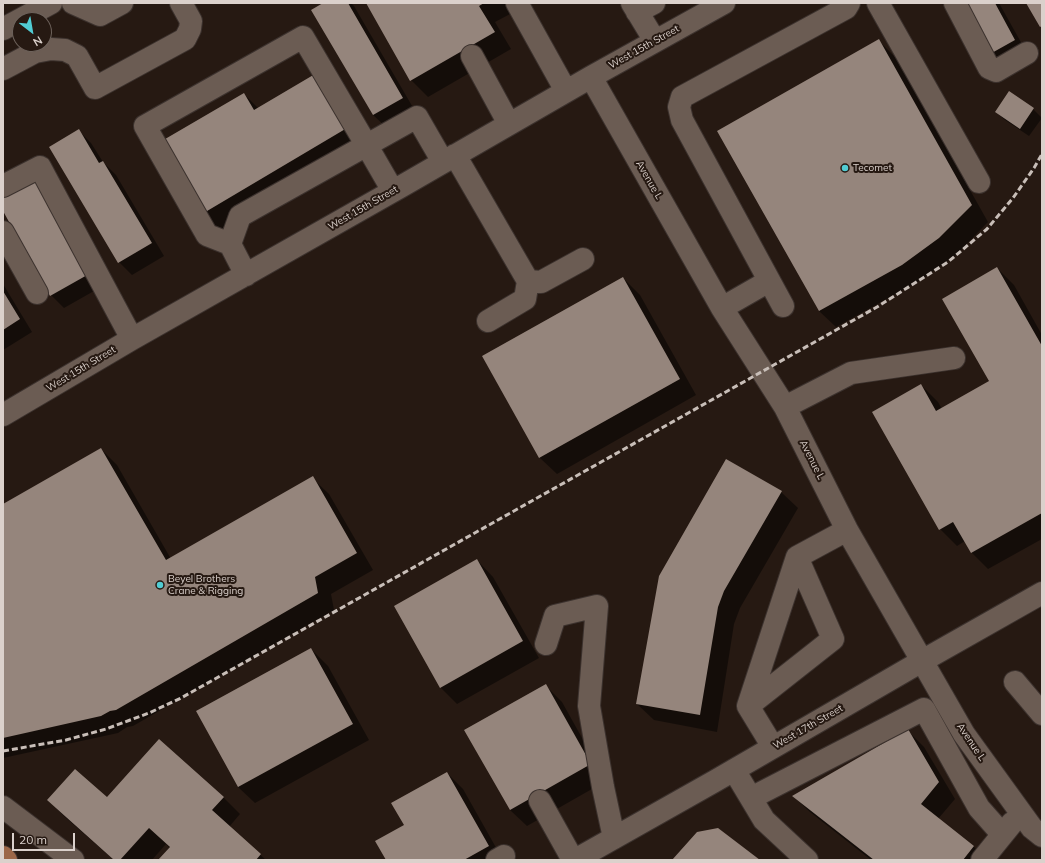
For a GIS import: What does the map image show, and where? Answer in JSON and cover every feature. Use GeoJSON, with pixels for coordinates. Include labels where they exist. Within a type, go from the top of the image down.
{"type":"FeatureCollection","features":[{"type":"Feature","properties":{"kind":"main road"},"geometry":{"type":"LineString","coordinates":[[3,857],[6,860]]}},
{"type":"Feature","properties":{"kind":"street"},"geometry":{"type":"LineString","coordinates":[[3,29],[51,3]]}},
{"type":"Feature","properties":{"kind":"street"},"geometry":{"type":"LineString","coordinates":[[73,3],[100,14],[122,3]]}},
{"type":"Feature","properties":{"kind":"street"},"geometry":{"type":"LineString","coordinates":[[3,69],[35,52],[51,49],[65,50],[77,56],[94,88],[185,39],[190,29],[191,21],[181,3]]}},
{"type":"Feature","properties":{"kind":"street"},"geometry":{"type":"LineString","coordinates":[[517,3],[566,91]]}},
{"type":"Feature","properties":{"kind":"street","name":"West 15th Street"},"geometry":{"type":"LineString","coordinates":[[3,415],[132,339],[392,192],[566,91],[724,3]]}},
{"type":"Feature","properties":{"kind":"street"},"geometry":{"type":"LineString","coordinates":[[783,306],[682,120],[679,107],[682,97],[846,8],[849,3]]}},
{"type":"Feature","properties":{"kind":"street"},"geometry":{"type":"LineString","coordinates":[[878,3],[979,182]]}},
{"type":"Feature","properties":{"kind":"street"},"geometry":{"type":"LineString","coordinates":[[955,3],[989,68],[996,71],[1027,53]]}},
{"type":"Feature","properties":{"kind":"street"},"geometry":{"type":"LineString","coordinates":[[641,6],[655,41]]}},
{"type":"Feature","properties":{"kind":"street"},"geometry":{"type":"LineString","coordinates":[[246,275],[230,244],[207,235],[145,126],[303,37],[367,146],[392,192]]}},
{"type":"Feature","properties":{"kind":"street"},"geometry":{"type":"LineString","coordinates":[[472,56],[509,124]]}},
{"type":"Feature","properties":{"kind":"street","name":"Avenue L"},"geometry":{"type":"LineString","coordinates":[[591,77],[722,308],[785,407],[848,530],[964,734],[1032,828],[1042,836]]}},
{"type":"Feature","properties":{"kind":"street"},"geometry":{"type":"LineString","coordinates":[[230,244],[240,216],[417,117],[449,159],[528,281],[525,299],[488,321]]}},
{"type":"Feature","properties":{"kind":"street"},"geometry":{"type":"LineString","coordinates":[[3,186],[40,167],[132,339]]}},
{"type":"Feature","properties":{"kind":"street"},"geometry":{"type":"LineString","coordinates":[[3,232],[37,293]]}},
{"type":"Feature","properties":{"kind":"street"},"geometry":{"type":"LineString","coordinates":[[528,281],[541,282],[583,259]]}},
{"type":"Feature","properties":{"kind":"street"},"geometry":{"type":"LineString","coordinates":[[722,308],[769,281]]}},
{"type":"Feature","properties":{"kind":"street"},"geometry":{"type":"LineString","coordinates":[[785,407],[851,373],[954,358]]}},
{"type":"Feature","properties":{"kind":"street"},"geometry":{"type":"LineString","coordinates":[[773,747],[748,706],[797,557],[848,530]]}},
{"type":"Feature","properties":{"kind":"street"},"geometry":{"type":"LineString","coordinates":[[748,706],[833,639],[797,557]]}},
{"type":"Feature","properties":{"kind":"street","name":"West 17th Street"},"geometry":{"type":"LineString","coordinates":[[574,860],[1042,593]]}},
{"type":"Feature","properties":{"kind":"street"},"geometry":{"type":"LineString","coordinates":[[546,644],[555,616],[597,606],[589,706],[603,787],[614,838]]}},
{"type":"Feature","properties":{"kind":"street"},"geometry":{"type":"LineString","coordinates":[[1015,682],[1042,714]]}},
{"type":"Feature","properties":{"kind":"street"},"geometry":{"type":"LineString","coordinates":[[751,798],[924,709],[979,808],[1002,834]]}},
{"type":"Feature","properties":{"kind":"street"},"geometry":{"type":"LineString","coordinates":[[734,770],[764,820],[807,860]]}},
{"type":"Feature","properties":{"kind":"street"},"geometry":{"type":"LineString","coordinates":[[540,801],[574,860]]}},
{"type":"Feature","properties":{"kind":"street"},"geometry":{"type":"LineString","coordinates":[[3,807],[73,860]]}},
{"type":"Feature","properties":{"kind":"street"},"geometry":{"type":"LineString","coordinates":[[982,860],[1002,834],[1021,813]]}},
{"type":"Feature","properties":{"kind":"building"},"geometry":{"type":"Polygon","coordinates":[[[323,3],[348,3],[403,98],[373,115],[311,10],[323,3]]]}},
{"type":"Feature","properties":{"kind":"building"},"geometry":{"type":"Polygon","coordinates":[[[366,3],[484,3],[479,6],[495,32],[410,81],[366,3]]]}},
{"type":"Feature","properties":{"kind":"building"},"geometry":{"type":"Polygon","coordinates":[[[962,3],[995,3],[1015,40],[990,54],[962,3]]]}},
{"type":"Feature","properties":{"kind":"building"},"geometry":{"type":"Polygon","coordinates":[[[1026,3],[1042,3],[1042,26],[1040,27],[1026,3]]]}},
{"type":"Feature","properties":{"kind":"building","name":"Tecomet"},"geometry":{"type":"Polygon","coordinates":[[[879,39],[972,205],[939,238],[902,265],[819,311],[717,131],[879,39]]]}},
{"type":"Feature","properties":{"kind":"building"},"geometry":{"type":"Polygon","coordinates":[[[315,74],[347,128],[202,214],[160,142],[244,93],[254,110],[315,74]]]}},
{"type":"Feature","properties":{"kind":"building"},"geometry":{"type":"Polygon","coordinates":[[[1009,91],[1034,108],[1020,129],[995,112],[1009,91]]]}},
{"type":"Feature","properties":{"kind":"building"},"geometry":{"type":"Polygon","coordinates":[[[79,129],[99,163],[103,161],[152,243],[118,263],[49,147],[79,129]]]}},
{"type":"Feature","properties":{"kind":"building"},"geometry":{"type":"Polygon","coordinates":[[[34,175],[89,274],[50,296],[3,211],[3,192],[34,175]]]}},
{"type":"Feature","properties":{"kind":"building"},"geometry":{"type":"Polygon","coordinates":[[[997,267],[1042,346],[1042,513],[971,553],[953,522],[939,530],[872,412],[921,384],[936,411],[989,381],[942,299],[997,267]]]}},
{"type":"Feature","properties":{"kind":"building"},"geometry":{"type":"Polygon","coordinates":[[[623,277],[680,379],[539,458],[482,356],[623,277]]]}},
{"type":"Feature","properties":{"kind":"building"},"geometry":{"type":"Polygon","coordinates":[[[3,291],[20,319],[3,330],[3,291]]]}},
{"type":"Feature","properties":{"kind":"building","name":"Beyel Brothers Crane & Rigging"},"geometry":{"type":"Polygon","coordinates":[[[101,448],[166,560],[313,476],[357,553],[315,577],[318,593],[116,710],[110,711],[101,716],[3,738],[3,504],[101,448]]]}},
{"type":"Feature","properties":{"kind":"building"},"geometry":{"type":"Polygon","coordinates":[[[726,459],[782,491],[724,591],[718,607],[700,715],[636,704],[659,576],[726,459]]]}},
{"type":"Feature","properties":{"kind":"building"},"geometry":{"type":"Polygon","coordinates":[[[477,559],[523,641],[440,688],[394,606],[477,559]]]}},
{"type":"Feature","properties":{"kind":"building"},"geometry":{"type":"Polygon","coordinates":[[[311,648],[353,724],[238,787],[196,711],[311,648]]]}},
{"type":"Feature","properties":{"kind":"building"},"geometry":{"type":"Polygon","coordinates":[[[546,684],[591,764],[510,810],[464,730],[546,684]]]}},
{"type":"Feature","properties":{"kind":"building"},"geometry":{"type":"Polygon","coordinates":[[[908,729],[939,782],[921,804],[974,846],[963,860],[874,860],[792,796],[908,729]]]}},
{"type":"Feature","properties":{"kind":"building"},"geometry":{"type":"Polygon","coordinates":[[[159,739],[224,797],[212,810],[261,854],[256,860],[158,860],[170,847],[149,828],[120,860],[114,860],[47,800],[75,769],[107,797],[159,739]]]}},
{"type":"Feature","properties":{"kind":"building"},"geometry":{"type":"Polygon","coordinates":[[[447,772],[489,846],[464,860],[386,860],[375,841],[404,825],[391,803],[447,772]]]}},
{"type":"Feature","properties":{"kind":"building"},"geometry":{"type":"Polygon","coordinates":[[[718,828],[760,860],[672,860],[697,832],[718,828]]]}},
{"type":"Feature","properties":{"kind":"railway"},"geometry":{"type":"LineString","coordinates":[[3,751],[66,740],[106,729],[149,713],[181,698],[877,307],[948,262],[987,229],[1013,198],[1042,154]]}},
{"type":"Feature","properties":{"kind":"place","name":"Tecomet"},"geometry":{"type":"Point","coordinates":[845,168]}},
{"type":"Feature","properties":{"kind":"place","name":"Beyel Brothers Crane & Rigging"},"geometry":{"type":"Point","coordinates":[160,585]}}]}
